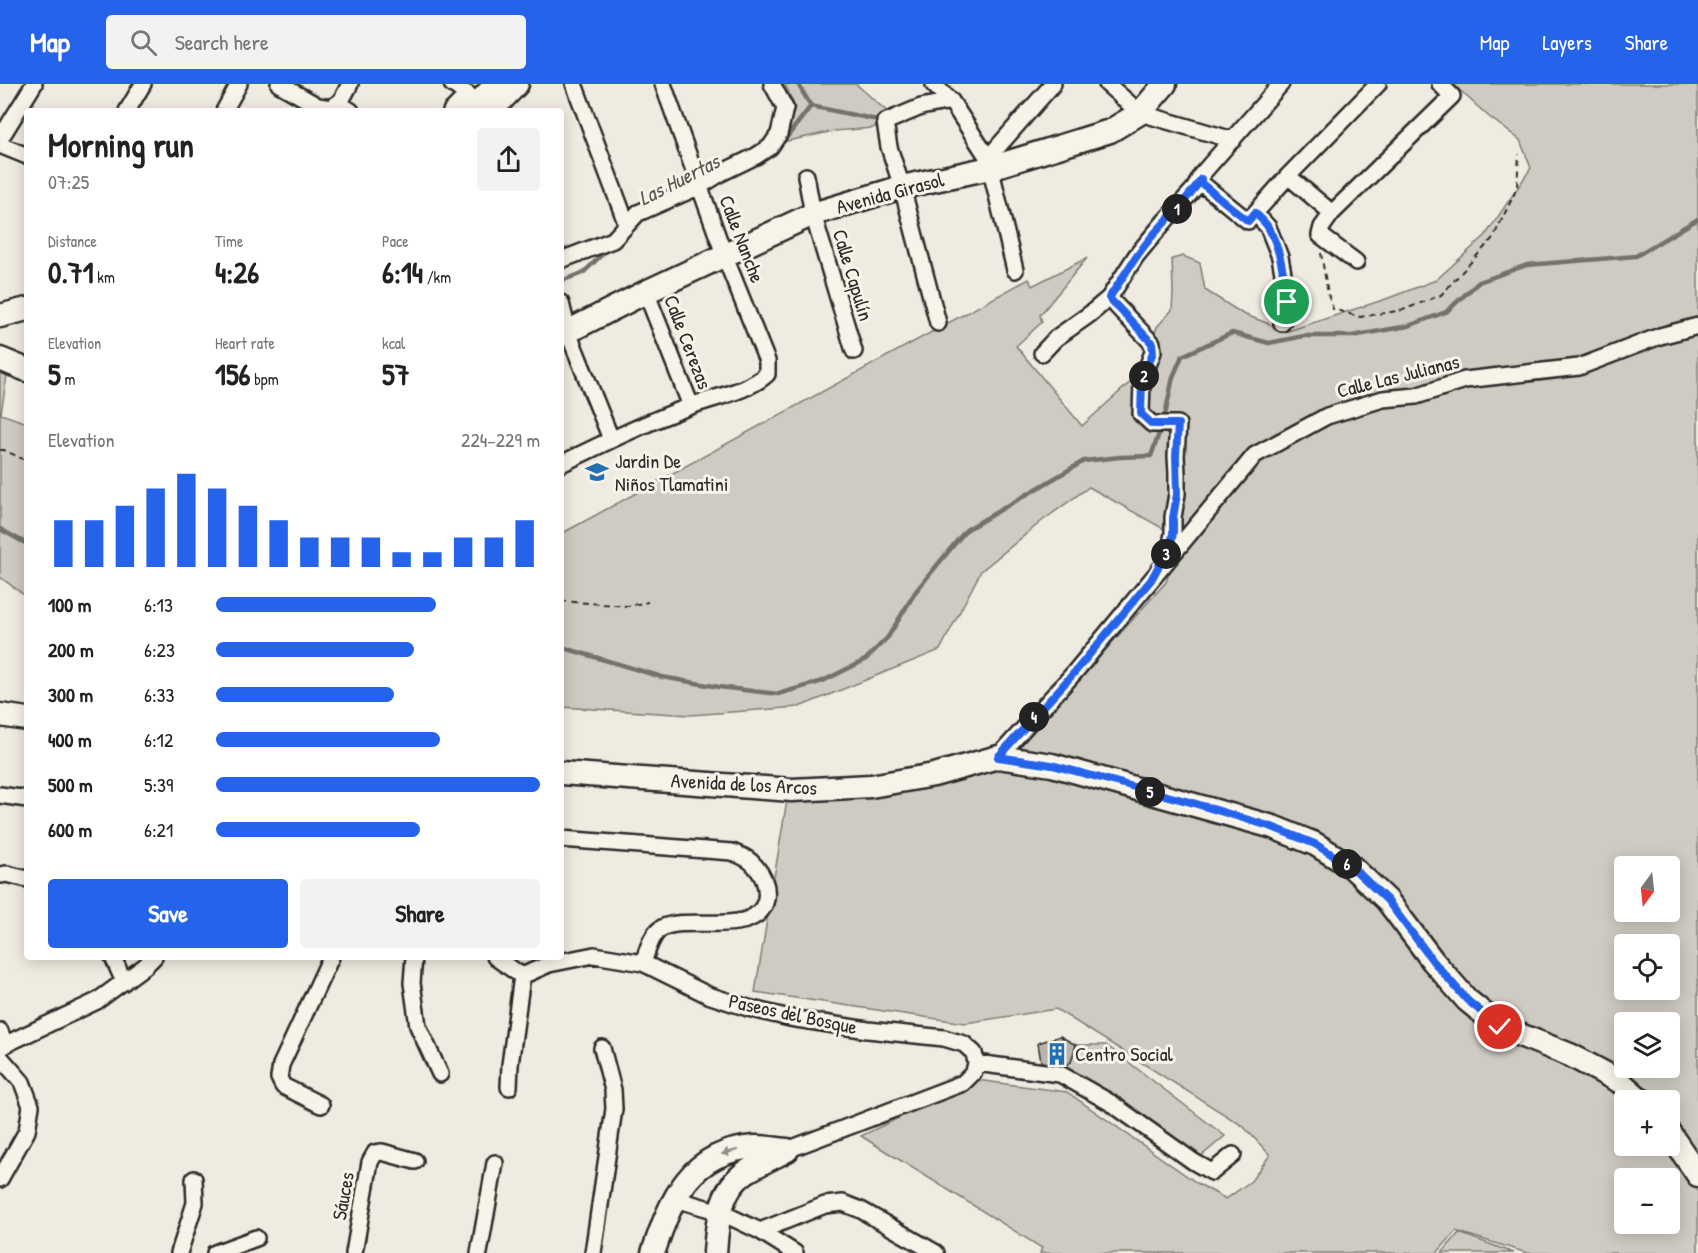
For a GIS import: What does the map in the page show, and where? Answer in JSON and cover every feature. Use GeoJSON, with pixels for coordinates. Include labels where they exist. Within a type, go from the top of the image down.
{"type":"FeatureCollection","features":[{"type":"Feature","properties":{"kind":"main road"},"geometry":{"type":"LineString","coordinates":[[480,106],[496,84]]}},
{"type":"Feature","properties":{"kind":"main road"},"geometry":{"type":"LineString","coordinates":[[480,106],[517,84]]}},
{"type":"Feature","properties":{"kind":"main road","name":"Avenida Girasol"},"geometry":{"type":"LineString","coordinates":[[564,334],[646,292],[813,214],[902,187],[1110,131],[1140,113],[1165,84]]}},
{"type":"Feature","properties":{"kind":"main road"},"geometry":{"type":"LineString","coordinates":[[0,316],[24,310]]}},
{"type":"Feature","properties":{"kind":"main road"},"geometry":{"type":"LineString","coordinates":[[0,359],[24,369]]}},
{"type":"Feature","properties":{"kind":"main road"},"geometry":{"type":"LineString","coordinates":[[0,715],[24,719]]}},
{"type":"Feature","properties":{"kind":"main road","name":"Avenida de los Arcos"},"geometry":{"type":"LineString","coordinates":[[564,773],[792,790],[871,786],[934,775],[998,757],[1052,765],[1190,802],[1272,827],[1315,844],[1352,867],[1387,900],[1433,961],[1467,1000],[1500,1027],[1570,1055],[1619,1081],[1629,1090]]}},
{"type":"Feature","properties":{"kind":"main road"},"geometry":{"type":"LineString","coordinates":[[653,1253],[664,1219],[675,1198],[689,1176],[710,1158],[730,1151],[755,1147],[787,1150]]}},
{"type":"Feature","properties":{"kind":"main road"},"geometry":{"type":"LineString","coordinates":[[1680,1149],[1698,1175]]}},
{"type":"Feature","properties":{"kind":"main road"},"geometry":{"type":"LineString","coordinates":[[715,1253],[720,1212],[727,1192],[744,1173],[787,1150]]}},
{"type":"Feature","properties":{"kind":"street"},"geometry":{"type":"LineString","coordinates":[[0,139],[34,84]]}},
{"type":"Feature","properties":{"kind":"street"},"geometry":{"type":"LineString","coordinates":[[129,108],[143,84]]}},
{"type":"Feature","properties":{"kind":"street"},"geometry":{"type":"LineString","coordinates":[[226,108],[239,84]]}},
{"type":"Feature","properties":{"kind":"street"},"geometry":{"type":"LineString","coordinates":[[279,84],[332,108],[341,100],[350,84]]}},
{"type":"Feature","properties":{"kind":"street"},"geometry":{"type":"LineString","coordinates":[[452,84],[480,106]]}},
{"type":"Feature","properties":{"kind":"street"},"geometry":{"type":"LineString","coordinates":[[574,84],[627,225]]}},
{"type":"Feature","properties":{"kind":"street","name":"Calle Nanche"},"geometry":{"type":"LineString","coordinates":[[663,84],[725,256],[767,361],[767,374],[758,383],[691,406]]}},
{"type":"Feature","properties":{"kind":"street"},"geometry":{"type":"LineString","coordinates":[[564,259],[614,240],[638,213],[701,190],[721,173],[770,147],[779,134],[786,108],[772,84]]}},
{"type":"Feature","properties":{"kind":"street"},"geometry":{"type":"LineString","coordinates":[[989,163],[1053,84]]}},
{"type":"Feature","properties":{"kind":"street"},"geometry":{"type":"LineString","coordinates":[[1107,84],[1140,113],[1233,140]]}},
{"type":"Feature","properties":{"kind":"street"},"geometry":{"type":"LineString","coordinates":[[1042,353],[1056,338],[1109,298],[1136,256],[1195,188],[1201,175],[1281,84]]}},
{"type":"Feature","properties":{"kind":"street"},"geometry":{"type":"LineString","coordinates":[[1251,217],[1378,84]]}},
{"type":"Feature","properties":{"kind":"street"},"geometry":{"type":"LineString","coordinates":[[1356,262],[1320,235],[1322,227],[1332,213],[1452,96],[1440,84]]}},
{"type":"Feature","properties":{"kind":"street"},"geometry":{"type":"LineString","coordinates":[[935,85],[951,100],[989,163],[1015,270]]}},
{"type":"Feature","properties":{"kind":"street"},"geometry":{"type":"LineString","coordinates":[[938,323],[889,147],[885,122],[921,107],[951,100]]}},
{"type":"Feature","properties":{"kind":"street"},"geometry":{"type":"LineString","coordinates":[[0,145],[24,155]]}},
{"type":"Feature","properties":{"kind":"street","name":"Calle Capulín"},"geometry":{"type":"LineString","coordinates":[[806,176],[813,214],[854,351]]}},
{"type":"Feature","properties":{"kind":"street"},"geometry":{"type":"LineString","coordinates":[[1288,176],[1332,213]]}},
{"type":"Feature","properties":{"kind":"street"},"geometry":{"type":"LineString","coordinates":[[1201,179],[1201,183],[1268,226],[1280,257],[1284,279],[1287,302],[1282,323]]}},
{"type":"Feature","properties":{"kind":"street","name":"Calle Cerezas"},"geometry":{"type":"LineString","coordinates":[[646,292],[691,406]]}},
{"type":"Feature","properties":{"kind":"street"},"geometry":{"type":"LineString","coordinates":[[1109,298],[1152,343],[1153,352],[1142,381],[1141,414],[1152,424],[1178,424],[1177,494],[1173,533],[1171,544],[1151,580]]}},
{"type":"Feature","properties":{"kind":"street","name":"Calle Las Julianas"},"geometry":{"type":"LineString","coordinates":[[998,757],[1074,673],[1255,455],[1327,416],[1383,399],[1416,396],[1465,380],[1579,367],[1660,336],[1698,326]]}},
{"type":"Feature","properties":{"kind":"street"},"geometry":{"type":"LineString","coordinates":[[564,334],[611,439]]}},
{"type":"Feature","properties":{"kind":"street"},"geometry":{"type":"LineString","coordinates":[[564,462],[611,439],[691,406]]}},
{"type":"Feature","properties":{"kind":"street"},"geometry":{"type":"LineString","coordinates":[[0,795],[24,799]]}},
{"type":"Feature","properties":{"kind":"street"},"geometry":{"type":"LineString","coordinates":[[564,839],[732,852],[750,860],[762,874],[767,887],[765,901],[762,911],[752,919],[731,923],[674,923],[660,929],[652,939],[643,963]]}},
{"type":"Feature","properties":{"kind":"street"},"geometry":{"type":"LineString","coordinates":[[0,875],[7,874],[24,878]]}},
{"type":"Feature","properties":{"kind":"street","name":"Paseos del Bosque"},"geometry":{"type":"LineString","coordinates":[[522,976],[549,964],[594,955],[643,963],[708,995],[748,1008],[790,1018],[868,1030],[944,1038],[964,1044],[974,1053],[976,1064]]}},
{"type":"Feature","properties":{"kind":"street"},"geometry":{"type":"LineString","coordinates":[[114,960],[124,982]]}},
{"type":"Feature","properties":{"kind":"street"},"geometry":{"type":"LineString","coordinates":[[0,1179],[27,1131],[31,1107],[22,1082],[1,1046],[98,1001],[150,960]]}},
{"type":"Feature","properties":{"kind":"street"},"geometry":{"type":"LineString","coordinates":[[321,1106],[283,1086],[279,1078],[281,1065],[330,960]]}},
{"type":"Feature","properties":{"kind":"street"},"geometry":{"type":"LineString","coordinates":[[414,960],[412,983],[418,1026],[440,1074]]}},
{"type":"Feature","properties":{"kind":"street"},"geometry":{"type":"LineString","coordinates":[[499,960],[522,976],[509,1087]]}},
{"type":"Feature","properties":{"kind":"street"},"geometry":{"type":"LineString","coordinates":[[593,1253],[614,1109],[613,1090],[602,1048]]}},
{"type":"Feature","properties":{"kind":"street"},"geometry":{"type":"LineString","coordinates":[[787,1150],[963,1083],[974,1072],[976,1064],[1060,1074],[1111,1103],[1194,1162],[1212,1172],[1233,1155]]}},
{"type":"Feature","properties":{"kind":"street","name":"Sáuces"},"geometry":{"type":"LineString","coordinates":[[354,1253],[370,1162],[375,1153],[382,1152],[415,1161]]}},
{"type":"Feature","properties":{"kind":"street"},"geometry":{"type":"LineString","coordinates":[[479,1253],[495,1163]]}},
{"type":"Feature","properties":{"kind":"street"},"geometry":{"type":"LineString","coordinates":[[179,1253],[195,1203],[194,1179]]}},
{"type":"Feature","properties":{"kind":"street"},"geometry":{"type":"LineString","coordinates":[[675,1198],[720,1212],[760,1231],[795,1253]]}},
{"type":"Feature","properties":{"kind":"street"},"geometry":{"type":"LineString","coordinates":[[760,1231],[825,1205],[843,1203],[861,1209],[936,1253]]}},
{"type":"Feature","properties":{"kind":"street"},"geometry":{"type":"LineString","coordinates":[[215,1253],[256,1238]]}},
{"type":"Feature","properties":{"kind":"path"},"geometry":{"type":"LineString","coordinates":[[1320,235],[1322,266],[1333,309],[1360,317],[1403,310],[1441,295],[1493,238],[1517,188],[1519,154]]}},
{"type":"Feature","properties":{"kind":"path"},"geometry":{"type":"LineString","coordinates":[[0,450],[24,460]]}},
{"type":"Feature","properties":{"kind":"path"},"geometry":{"type":"LineString","coordinates":[[564,601],[628,606],[648,602]]}},
{"type":"Feature","properties":{"kind":"shaded area"},"geometry":{"type":"Polygon","coordinates":[[[785,84],[856,84],[892,116],[873,128],[834,131],[783,142],[795,107],[785,84]]]}},
{"type":"Feature","properties":{"kind":"shaded area"},"geometry":{"type":"Polygon","coordinates":[[[1453,84],[1698,84],[1698,1253],[1527,1253],[1456,1231],[1437,1253],[1040,1253],[1042,1248],[861,1136],[977,1080],[1067,1092],[1197,1183],[1226,1199],[1251,1181],[1270,1155],[1243,1126],[1056,1009],[965,1023],[755,992],[787,800],[982,775],[1054,708],[1166,582],[1180,538],[1089,487],[1042,521],[981,571],[940,650],[799,707],[691,715],[564,707],[564,532],[1029,279],[1032,286],[1087,258],[1040,315],[1042,322],[1016,346],[1082,426],[1137,376],[1157,327],[1172,310],[1172,259],[1183,256],[1200,263],[1205,290],[1243,314],[1288,331],[1436,280],[1485,236],[1531,168],[1520,140],[1488,116],[1453,84]]]}},
{"type":"Feature","properties":{"kind":"shaded area"},"geometry":{"type":"Polygon","coordinates":[[[0,372],[7,375],[1,414],[24,422],[24,595],[0,577],[0,372]]]}},
{"type":"Feature","properties":{"kind":"shaded area"},"geometry":{"type":"Polygon","coordinates":[[[1076,1045],[1106,1045],[1225,1136],[1194,1162],[1058,1069],[1071,1062],[1076,1045]]]}},
{"type":"Feature","properties":{"kind":"shaded area"},"geometry":{"type":"Polygon","coordinates":[[[1459,1233],[1514,1253],[1442,1253],[1459,1233]]]}},
{"type":"Feature","properties":{"kind":"building","name":"Centro Social"},"geometry":{"type":"Polygon","coordinates":[[[1060,1036],[1076,1045],[1071,1062],[1065,1066],[1041,1062],[1038,1043],[1060,1036]]]}},
{"type":"Feature","properties":{"kind":"waterway","name":"Las Huertas"},"geometry":{"type":"LineString","coordinates":[[798,84],[811,106],[882,121]]}},
{"type":"Feature","properties":{"kind":"waterway","name":"Las Huertas"},"geometry":{"type":"LineString","coordinates":[[778,145],[783,142],[811,106]]}},
{"type":"Feature","properties":{"kind":"waterway"},"geometry":{"type":"LineString","coordinates":[[1164,420],[1173,377],[1182,356],[1232,333],[1269,343],[1304,336],[1352,336],[1408,326],[1446,312],[1479,282],[1527,265],[1636,256],[1698,219]]}},
{"type":"Feature","properties":{"kind":"waterway","name":"Las Huertas"},"geometry":{"type":"LineString","coordinates":[[564,280],[583,273],[610,247]]}},
{"type":"Feature","properties":{"kind":"waterway"},"geometry":{"type":"LineString","coordinates":[[564,648],[662,677],[719,687],[778,694],[823,681],[865,660],[888,637],[916,591],[966,530],[1084,461],[1151,456],[1161,428]]}},
{"type":"Feature","properties":{"kind":"waterway"},"geometry":{"type":"LineString","coordinates":[[0,529],[24,542]]}},
{"type":"Feature","properties":{"kind":"place","name":"Jardin De Niños Tlamatini"},"geometry":{"type":"Point","coordinates":[597,472]}},
{"type":"Feature","properties":{"kind":"place","name":"Centro Social"},"geometry":{"type":"Point","coordinates":[1057,1054]}},
{"type":"Feature","properties":{"kind":"route"},"geometry":{"type":"LineString","coordinates":[[1287,302],[1280,257],[1268,226],[1255,213],[1248,221],[1201,183],[1201,179],[1136,256],[1109,298],[1152,343],[1153,352],[1142,381],[1141,414],[1152,424],[1178,424],[1177,494],[1171,544],[1151,580],[1074,673],[998,757],[1052,765],[1190,802],[1272,827],[1315,844],[1352,867],[1387,900],[1433,961],[1467,1000],[1500,1027]]}}]}
